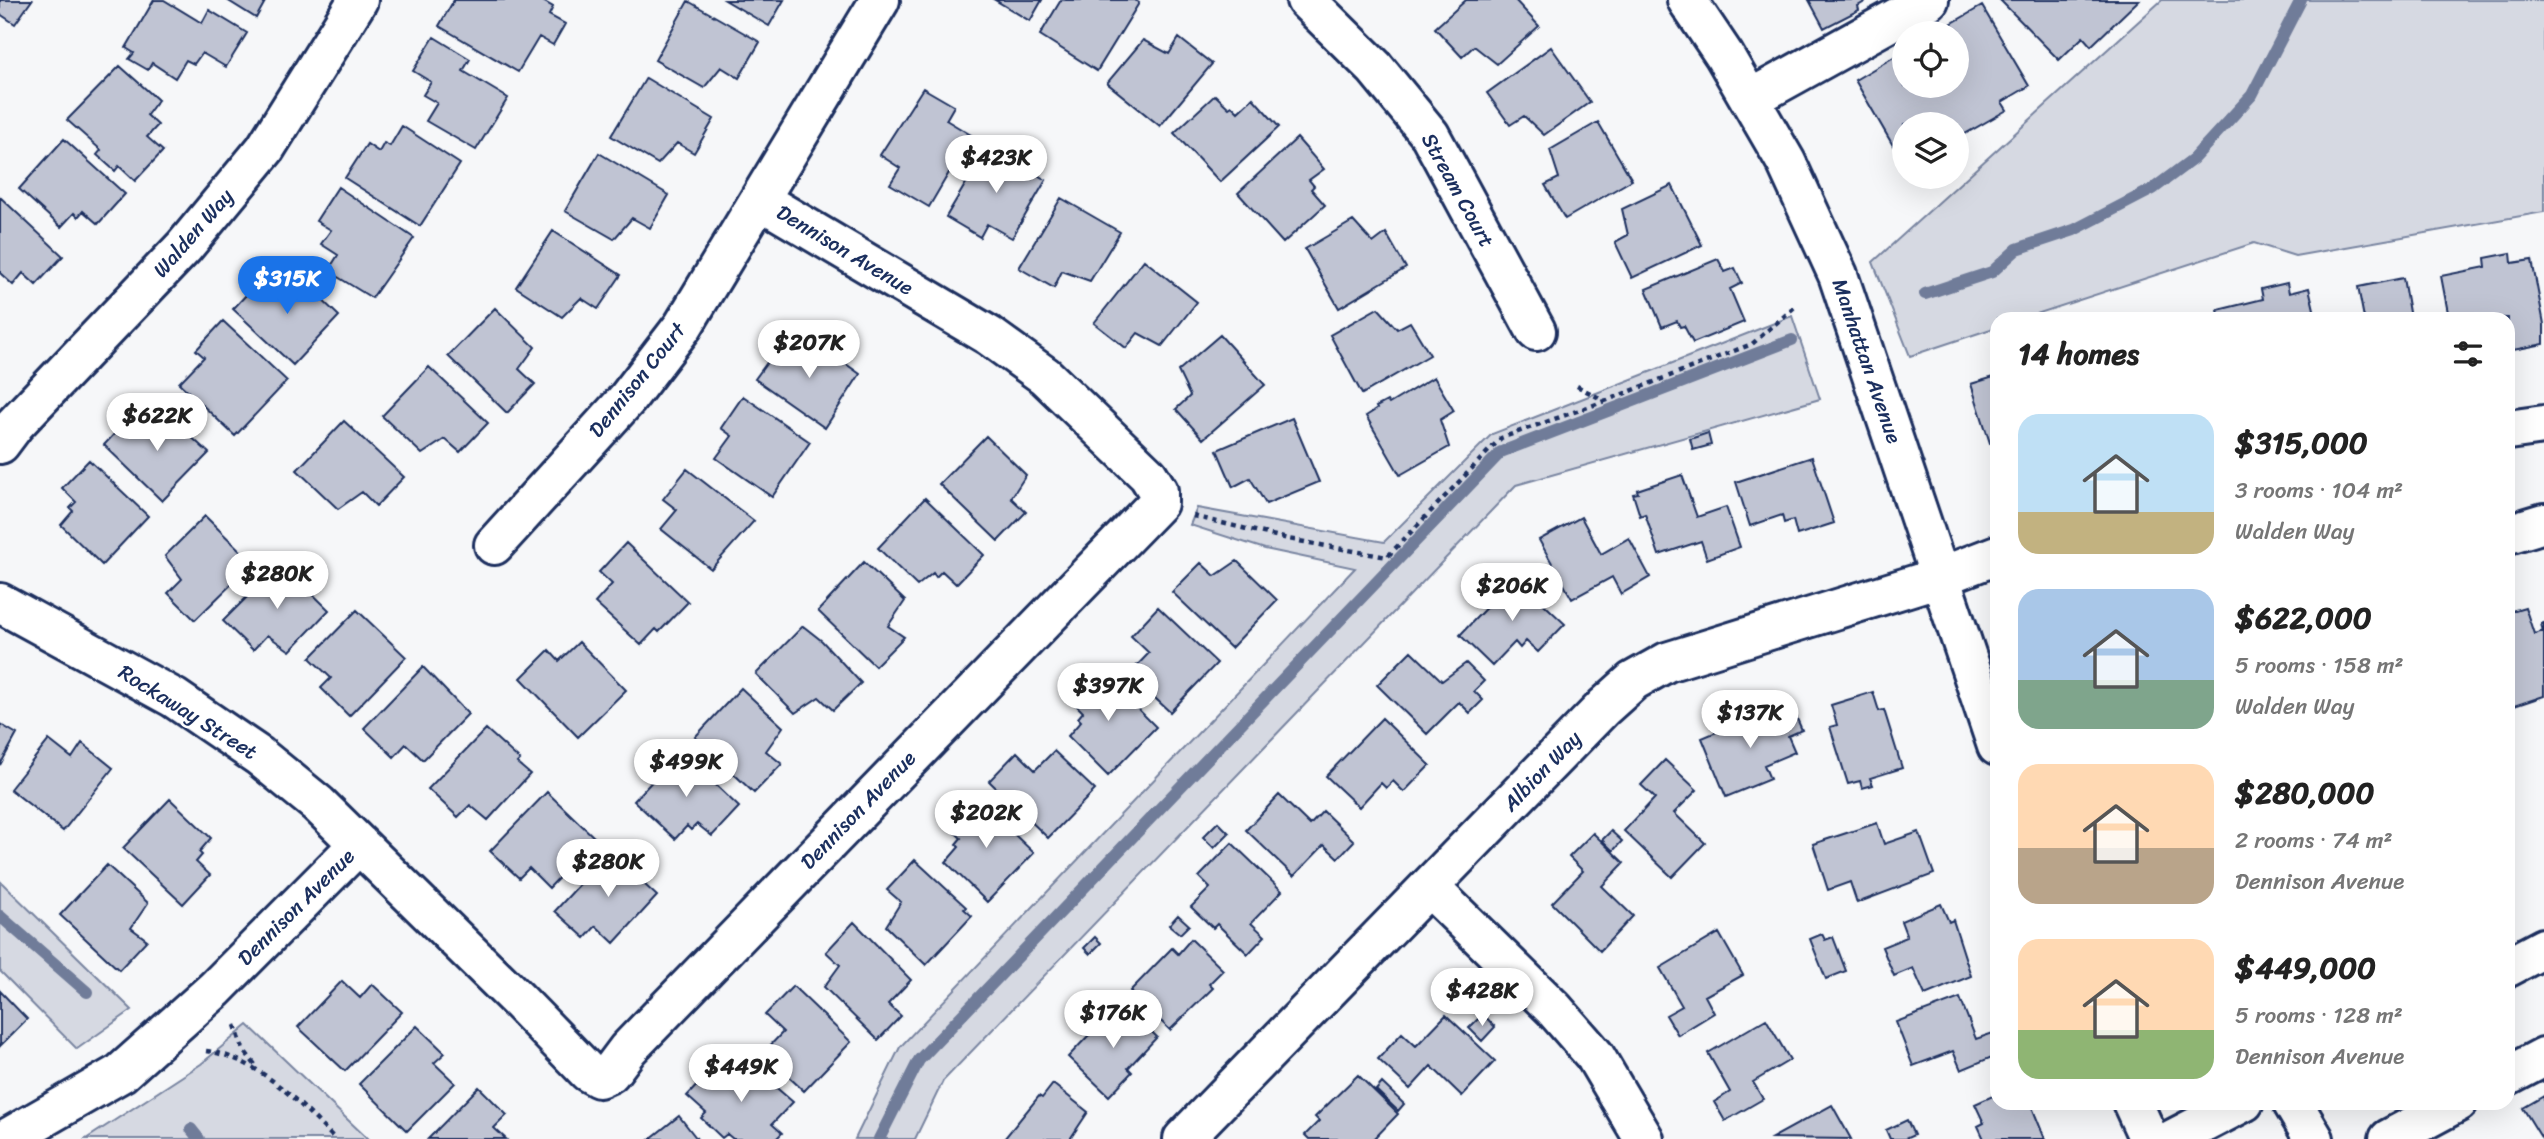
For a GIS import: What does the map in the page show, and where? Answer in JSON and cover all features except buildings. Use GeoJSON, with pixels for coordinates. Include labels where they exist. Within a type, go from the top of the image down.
{"type":"FeatureCollection","features":[{"type":"Feature","properties":{"kind":"street","name":"Walden Way"},"geometry":{"type":"LineString","coordinates":[[0,444],[15,424],[184,247],[265,149],[358,0]]}},
{"type":"Feature","properties":{"kind":"street","name":"Dennison Avenue"},"geometry":{"type":"LineString","coordinates":[[6,1139],[121,1073],[215,989],[359,844],[588,1072],[599,1077],[610,1073],[628,1049],[1158,503],[1158,491],[1148,475],[1045,376],[988,335],[760,200],[880,0]]}},
{"type":"Feature","properties":{"kind":"street","name":"Stream Court"},"geometry":{"type":"LineString","coordinates":[[1306,0],[1375,68],[1430,135],[1536,331]]}},
{"type":"Feature","properties":{"kind":"street","name":"Manhattan Avenue"},"geometry":{"type":"LineString","coordinates":[[1687,0],[1724,55],[1786,162],[1838,275],[1990,725]]}},
{"type":"Feature","properties":{"kind":"street"},"geometry":{"type":"LineString","coordinates":[[1750,99],[1929,0]]}},
{"type":"Feature","properties":{"kind":"street","name":"Dennison Court"},"geometry":{"type":"LineString","coordinates":[[494,545],[627,399],[682,326],[760,200]]}},
{"type":"Feature","properties":{"kind":"street"},"geometry":{"type":"LineString","coordinates":[[2515,429],[2544,425]]}},
{"type":"Feature","properties":{"kind":"street"},"geometry":{"type":"LineString","coordinates":[[2515,532],[2544,523]]}},
{"type":"Feature","properties":{"kind":"street","name":"Albion Way"},"geometry":{"type":"LineString","coordinates":[[1183,1139],[1604,707],[1633,681],[1667,662],[1940,577],[1990,558]]}},
{"type":"Feature","properties":{"kind":"street","name":"Rockaway Street"},"geometry":{"type":"LineString","coordinates":[[0,603],[195,712],[259,756],[317,804],[359,844]]}},
{"type":"Feature","properties":{"kind":"street"},"geometry":{"type":"LineString","coordinates":[[1429,887],[1554,1009],[1595,1056],[1644,1139]]}},
{"type":"Feature","properties":{"kind":"street"},"geometry":{"type":"LineString","coordinates":[[2515,963],[2544,948]]}},
{"type":"Feature","properties":{"kind":"street"},"geometry":{"type":"LineString","coordinates":[[2515,1072],[2544,1057]]}},
{"type":"Feature","properties":{"kind":"street"},"geometry":{"type":"LineString","coordinates":[[2136,1110],[2149,1139]]}},
{"type":"Feature","properties":{"kind":"street"},"geometry":{"type":"LineString","coordinates":[[2173,1139],[2229,1110]]}},
{"type":"Feature","properties":{"kind":"street"},"geometry":{"type":"LineString","coordinates":[[2297,1110],[2314,1139]]}},
{"type":"Feature","properties":{"kind":"street"},"geometry":{"type":"LineString","coordinates":[[2389,1139],[2443,1110]]}},
{"type":"Feature","properties":{"kind":"path"},"geometry":{"type":"LineString","coordinates":[[1182,513],[1289,539],[1387,557],[1501,438],[1752,344],[1797,305]]}},
{"type":"Feature","properties":{"kind":"path"},"geometry":{"type":"LineString","coordinates":[[1577,386],[1605,401]]}},
{"type":"Feature","properties":{"kind":"path"},"geometry":{"type":"LineString","coordinates":[[233,1020],[243,1049],[258,1070],[335,1139]]}},
{"type":"Feature","properties":{"kind":"path"},"geometry":{"type":"LineString","coordinates":[[201,1050],[233,1057],[258,1070]]}},
{"type":"Feature","properties":{"kind":"shaded area"},"geometry":{"type":"Polygon","coordinates":[[[2162,0],[2544,0],[2544,212],[2295,256],[2254,243],[2042,312],[1990,312],[1990,329],[1910,356],[1873,262],[1954,189],[1969,189],[1969,175],[2162,0]]]}},
{"type":"Feature","properties":{"kind":"shaded area"},"geometry":{"type":"Polygon","coordinates":[[[1792,316],[1820,399],[1516,485],[943,1081],[915,1139],[855,1139],[900,1047],[1355,568],[1265,549],[1190,525],[1197,508],[1384,542],[1492,434],[1792,316]]]}},
{"type":"Feature","properties":{"kind":"shaded area"},"geometry":{"type":"Polygon","coordinates":[[[0,881],[132,1010],[77,1049],[0,971],[0,881]]]}},
{"type":"Feature","properties":{"kind":"shaded area"},"geometry":{"type":"Polygon","coordinates":[[[248,1025],[368,1139],[86,1139],[201,1064],[248,1025]]]}},
{"type":"Feature","properties":{"kind":"waterway"},"geometry":{"type":"LineString","coordinates":[[1925,294],[1992,272],[2017,249],[2074,230],[2153,189],[2193,159],[2252,95],[2301,0]]}},
{"type":"Feature","properties":{"kind":"waterway"},"geometry":{"type":"LineString","coordinates":[[879,1139],[919,1060],[1501,452],[1792,340]]}},
{"type":"Feature","properties":{"kind":"waterway"},"geometry":{"type":"LineString","coordinates":[[0,916],[87,992]]}},
{"type":"Feature","properties":{"kind":"waterway"},"geometry":{"type":"LineString","coordinates":[[191,1129],[199,1139]]}}]}
